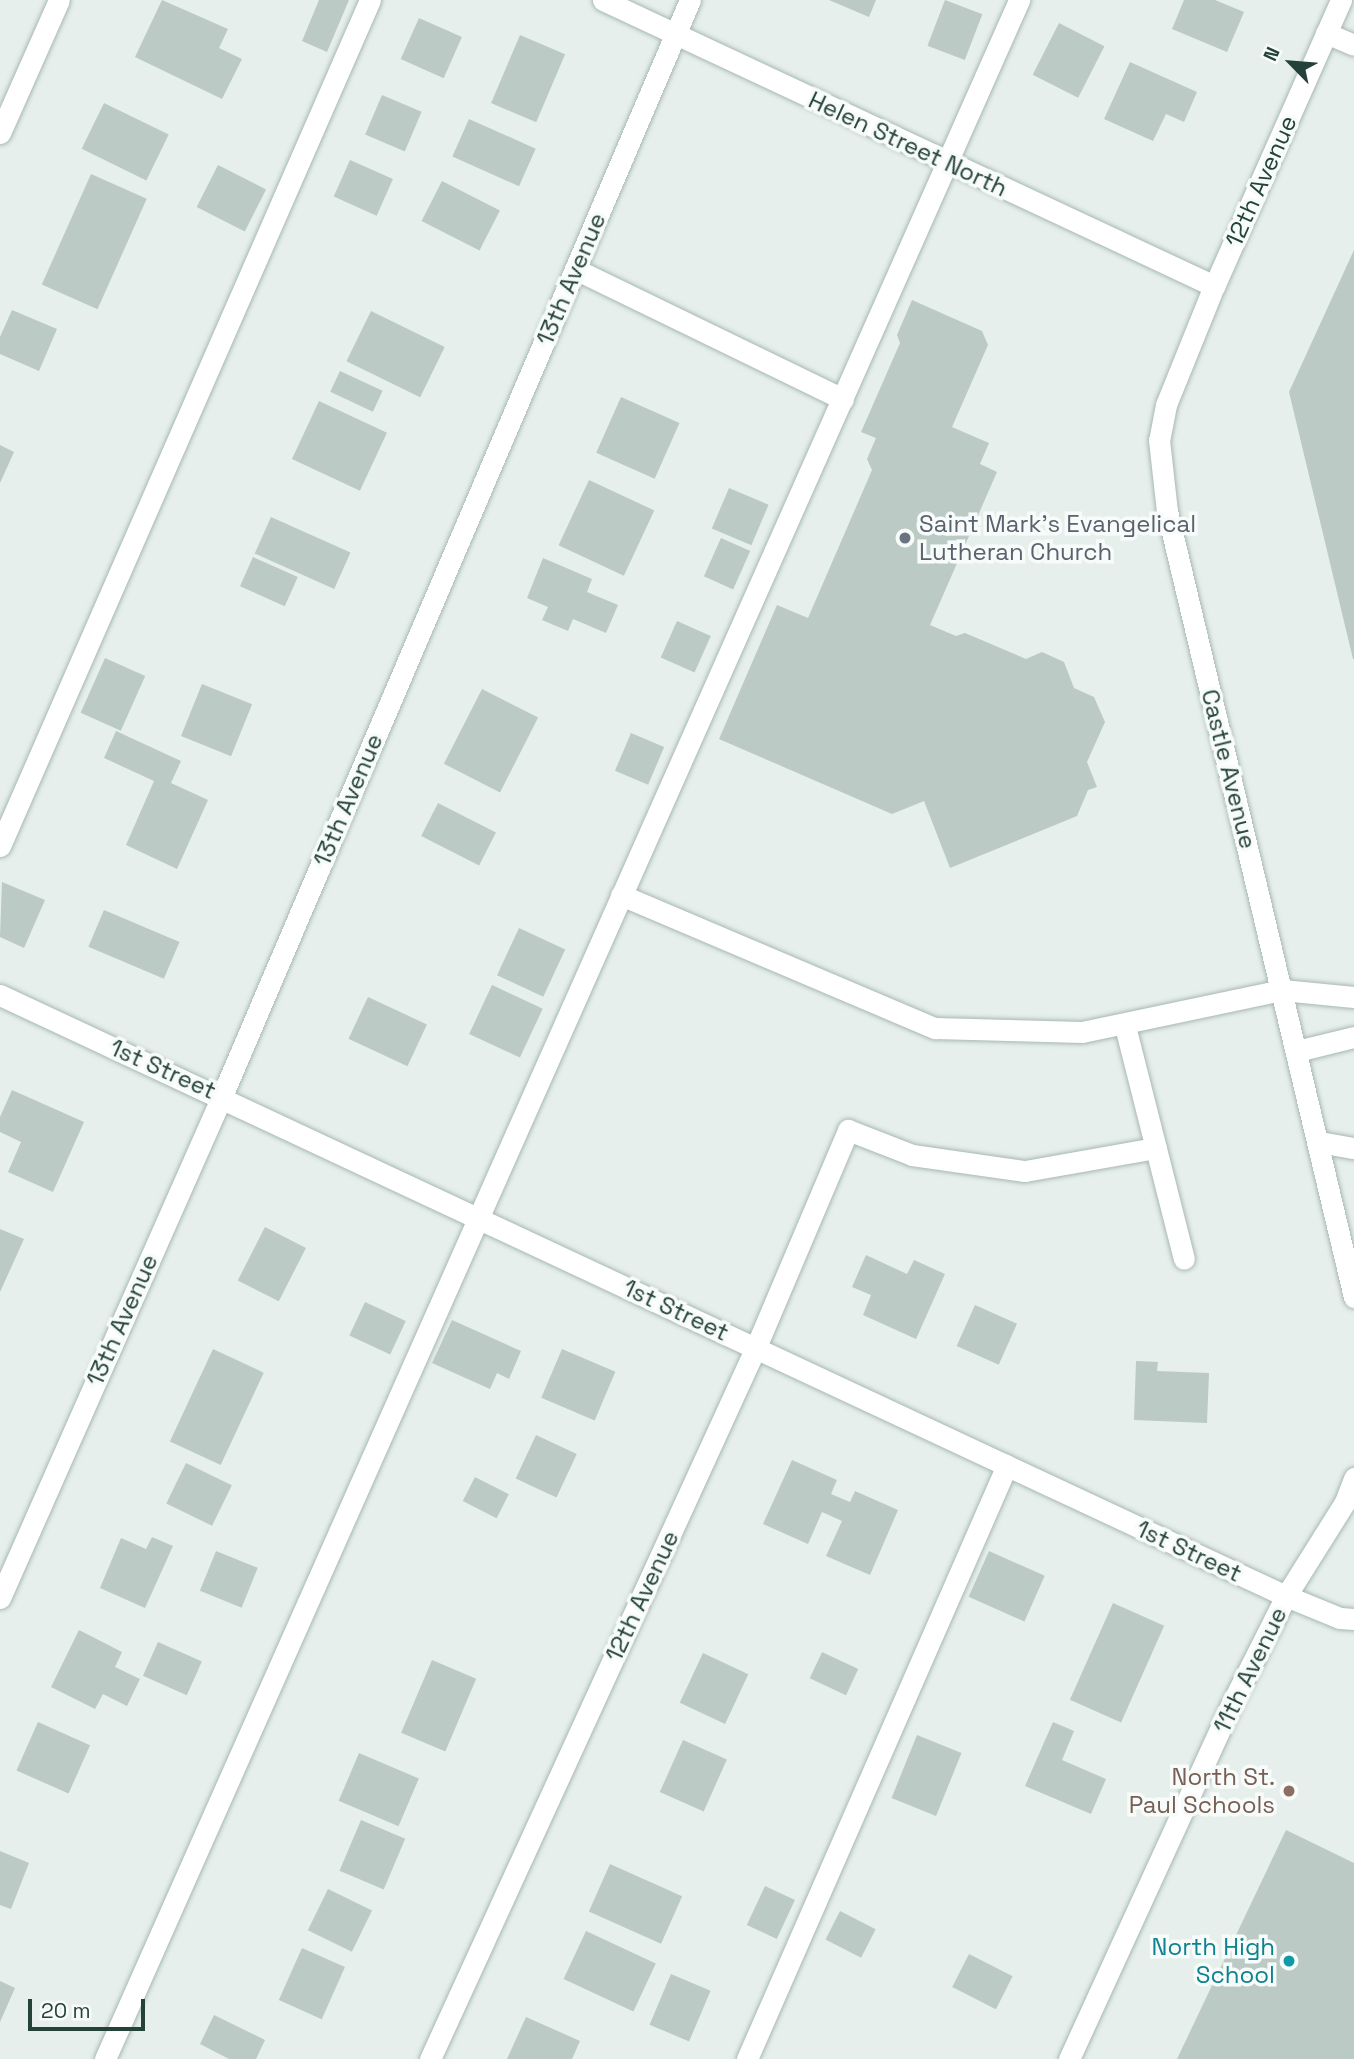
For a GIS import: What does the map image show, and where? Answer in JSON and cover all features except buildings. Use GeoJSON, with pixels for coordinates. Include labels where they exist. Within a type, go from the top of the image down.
{"type":"FeatureCollection","features":[{"type":"Feature","properties":{"kind":"street"},"geometry":{"type":"LineString","coordinates":[[0,134],[59,0]]}},
{"type":"Feature","properties":{"kind":"street"},"geometry":{"type":"LineString","coordinates":[[0,846],[370,0]]}},
{"type":"Feature","properties":{"kind":"street","name":"Helen Street North"},"geometry":{"type":"LineString","coordinates":[[603,0],[1214,286]]}},
{"type":"Feature","properties":{"kind":"street","name":"13th Avenue"},"geometry":{"type":"LineString","coordinates":[[0,1598],[222,1096],[690,0]]}},
{"type":"Feature","properties":{"kind":"street"},"geometry":{"type":"LineString","coordinates":[[105,2059],[1019,0]]}},
{"type":"Feature","properties":{"kind":"street","name":"12th Avenue"},"geometry":{"type":"LineString","coordinates":[[1214,286],[1341,0]]}},
{"type":"Feature","properties":{"kind":"street"},"geometry":{"type":"LineString","coordinates":[[1326,33],[1354,45]]}},
{"type":"Feature","properties":{"kind":"street"},"geometry":{"type":"LineString","coordinates":[[575,270],[842,399]]}},
{"type":"Feature","properties":{"kind":"street","name":"Castle Avenue"},"geometry":{"type":"LineString","coordinates":[[1214,286],[1166,405],[1159,440],[1160,466],[1347,1257],[1354,1297]]}},
{"type":"Feature","properties":{"kind":"street"},"geometry":{"type":"LineString","coordinates":[[621,895],[935,1028],[1082,1032],[1125,1026],[1283,990],[1354,997]]}},
{"type":"Feature","properties":{"kind":"street","name":"1st Street"},"geometry":{"type":"LineString","coordinates":[[0,995],[222,1096],[1286,1597],[1340,1618],[1354,1619]]}},
{"type":"Feature","properties":{"kind":"street"},"geometry":{"type":"LineString","coordinates":[[1125,1026],[1184,1259]]}},
{"type":"Feature","properties":{"kind":"street"},"geometry":{"type":"LineString","coordinates":[[1297,1051],[1354,1037]]}},
{"type":"Feature","properties":{"kind":"street","name":"12th Avenue"},"geometry":{"type":"LineString","coordinates":[[429,2059],[756,1347],[848,1130],[912,1155],[1026,1171],[1156,1148]]}},
{"type":"Feature","properties":{"kind":"street"},"geometry":{"type":"LineString","coordinates":[[1319,1142],[1354,1147]]}},
{"type":"Feature","properties":{"kind":"street"},"geometry":{"type":"LineString","coordinates":[[747,2059],[1007,1465]]}},
{"type":"Feature","properties":{"kind":"street","name":"11th Avenue"},"geometry":{"type":"LineString","coordinates":[[1069,2059],[1286,1597],[1345,1502],[1354,1478]]}},
{"type":"Feature","properties":{"kind":"place","name":"Saint Mark's Evangelical Lutheran Church"},"geometry":{"type":"Point","coordinates":[905,538]}},
{"type":"Feature","properties":{"kind":"place","name":"North St. Paul Schools"},"geometry":{"type":"Point","coordinates":[1289,1791]}},
{"type":"Feature","properties":{"kind":"place","name":"North High School"},"geometry":{"type":"Point","coordinates":[1289,1961]}}]}
